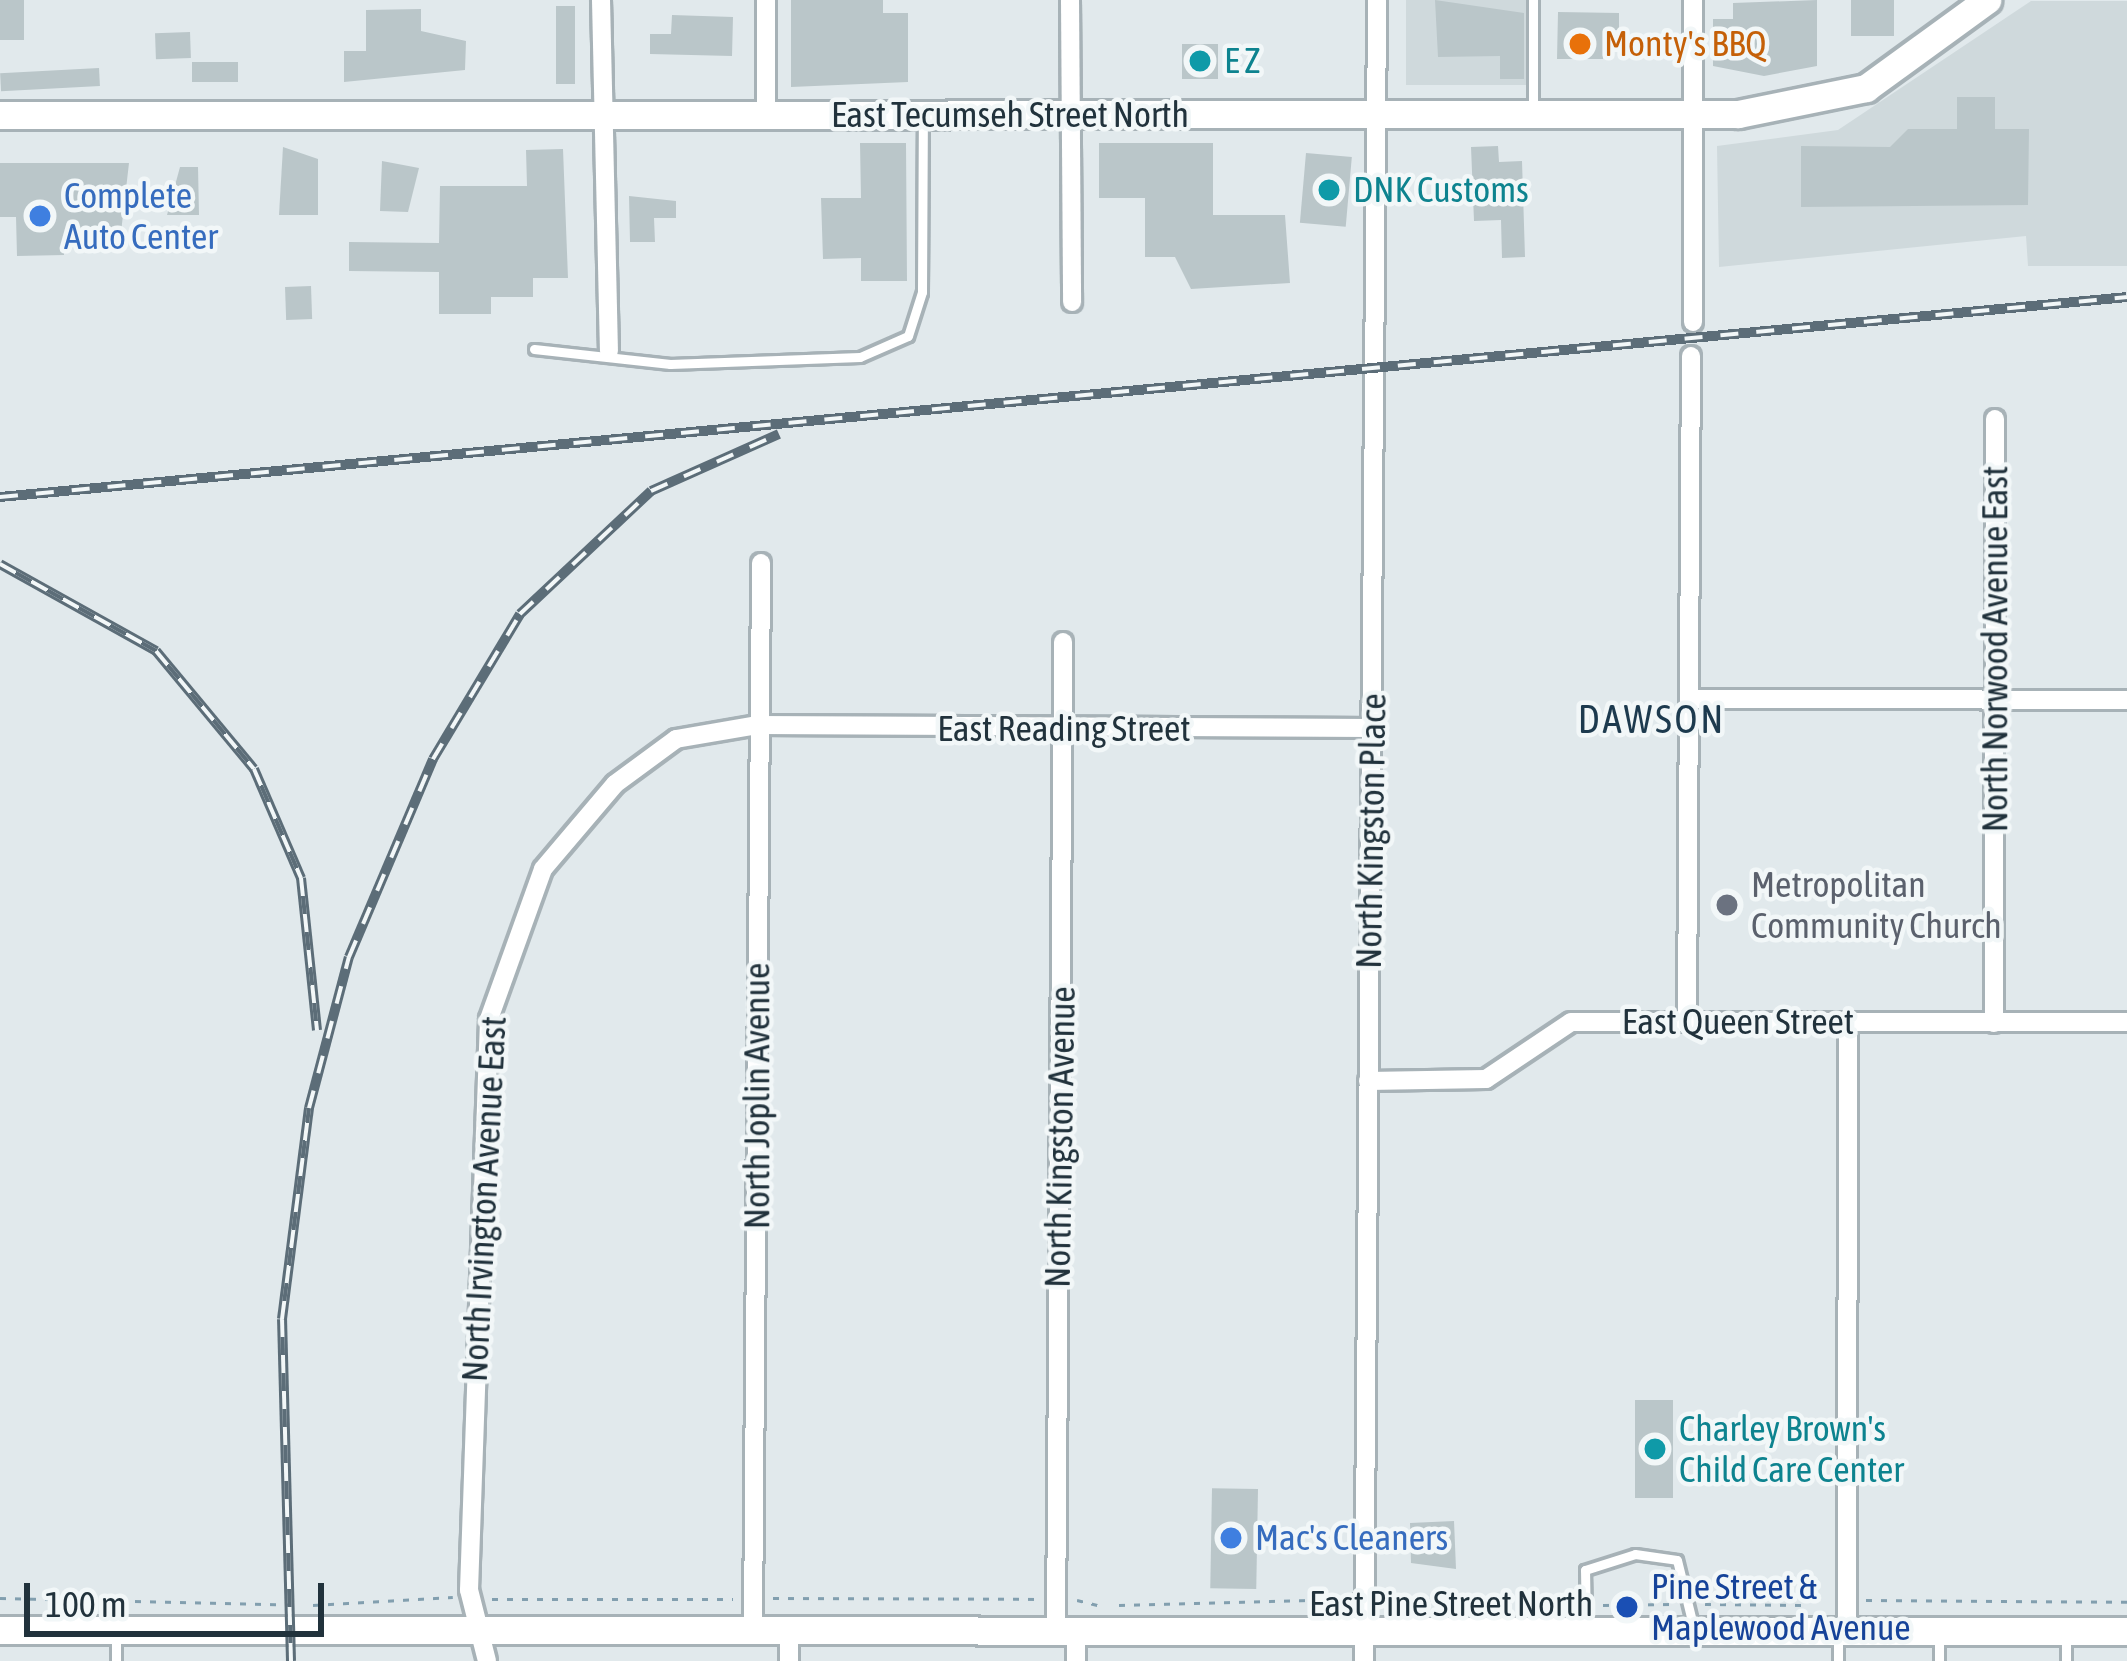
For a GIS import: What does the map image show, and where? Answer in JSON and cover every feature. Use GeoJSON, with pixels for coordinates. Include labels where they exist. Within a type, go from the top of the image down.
{"type":"FeatureCollection","features":[{"type":"Feature","properties":{"kind":"main road","name":"East Tecumseh Street North"},"geometry":{"type":"LineString","coordinates":[[0,115],[766,117],[1776,111],[1866,88],[1987,0]]}},
{"type":"Feature","properties":{"kind":"main road","name":"East Pine Street North"},"geometry":{"type":"LineString","coordinates":[[0,1630],[1364,1630],[1586,1618],[1693,1618],[1842,1631],[2127,1631]]}},
{"type":"Feature","properties":{"kind":"street"},"geometry":{"type":"LineString","coordinates":[[601,0],[609,351]]}},
{"type":"Feature","properties":{"kind":"street"},"geometry":{"type":"LineString","coordinates":[[766,0],[766,117]]}},
{"type":"Feature","properties":{"kind":"street"},"geometry":{"type":"LineString","coordinates":[[1070,0],[1072,302]]}},
{"type":"Feature","properties":{"kind":"street","name":"North Kingston Place"},"geometry":{"type":"LineString","coordinates":[[1364,1661],[1377,0]]}},
{"type":"Feature","properties":{"kind":"street"},"geometry":{"type":"LineString","coordinates":[[1693,0],[1694,322]]}},
{"type":"Feature","properties":{"kind":"street"},"geometry":{"type":"LineString","coordinates":[[1687,1021],[1691,356]]}},
{"type":"Feature","properties":{"kind":"street","name":"North Norwood Avenue East"},"geometry":{"type":"LineString","coordinates":[[1994,1023],[1995,418]]}},
{"type":"Feature","properties":{"kind":"street","name":"North Joplin Avenue"},"geometry":{"type":"LineString","coordinates":[[753,1630],[761,562]]}},
{"type":"Feature","properties":{"kind":"street","name":"North Kingston Avenue"},"geometry":{"type":"LineString","coordinates":[[1063,642],[1057,1599],[1076,1661]]}},
{"type":"Feature","properties":{"kind":"street"},"geometry":{"type":"LineString","coordinates":[[1691,699],[2127,700]]}},
{"type":"Feature","properties":{"kind":"street","name":"East Reading Street"},"geometry":{"type":"LineString","coordinates":[[757,725],[1372,728]]}},
{"type":"Feature","properties":{"kind":"street","name":"North Irvington Avenue East"},"geometry":{"type":"LineString","coordinates":[[487,1661],[469,1597],[497,978],[543,868],[615,784],[676,740],[757,725]]}},
{"type":"Feature","properties":{"kind":"street"},"geometry":{"type":"LineString","coordinates":[[1842,1631],[1847,1599],[1848,1022]]}},
{"type":"Feature","properties":{"kind":"street","name":"East Queen Street"},"geometry":{"type":"LineString","coordinates":[[1368,1081],[1486,1079],[1563,1023],[2127,1022]]}},
{"type":"Feature","properties":{"kind":"street"},"geometry":{"type":"LineString","coordinates":[[789,1630],[789,1661]]}},
{"type":"Feature","properties":{"kind":"lane"},"geometry":{"type":"LineString","coordinates":[[1533,0],[1533,112]]}},
{"type":"Feature","properties":{"kind":"lane"},"geometry":{"type":"LineString","coordinates":[[534,349],[609,351],[670,364],[860,357],[908,336],[922,292],[923,115]]}},
{"type":"Feature","properties":{"kind":"lane"},"geometry":{"type":"LineString","coordinates":[[1586,1618],[1585,1570],[1635,1554],[1677,1560],[1693,1618]]}},
{"type":"Feature","properties":{"kind":"lane"},"geometry":{"type":"LineString","coordinates":[[116,1629],[116,1661]]}},
{"type":"Feature","properties":{"kind":"lane"},"geometry":{"type":"LineString","coordinates":[[1838,1661],[1842,1631]]}},
{"type":"Feature","properties":{"kind":"lane"},"geometry":{"type":"LineString","coordinates":[[1939,1631],[1939,1661]]}},
{"type":"Feature","properties":{"kind":"lane"},"geometry":{"type":"LineString","coordinates":[[2066,1631],[2066,1661]]}},
{"type":"Feature","properties":{"kind":"path"},"geometry":{"type":"LineString","coordinates":[[0,1598],[736,1598]]}},
{"type":"Feature","properties":{"kind":"path","name":"East Pine Street North"},"geometry":{"type":"LineString","coordinates":[[775,1598],[1363,1598],[1586,1618],[1693,1618],[1847,1599],[2127,1602]]}},
{"type":"Feature","properties":{"kind":"shaded area"},"geometry":{"type":"Polygon","coordinates":[[[1406,0],[1527,0],[1527,85],[1406,85],[1406,0]]]}},
{"type":"Feature","properties":{"kind":"shaded area"},"geometry":{"type":"Polygon","coordinates":[[[2031,1],[2127,1],[2127,266],[2028,266],[2026,236],[1719,267],[1717,146],[1838,130],[2031,1]]]}},
{"type":"Feature","properties":{"kind":"building"},"geometry":{"type":"Polygon","coordinates":[[[0,0],[24,0],[24,40],[0,40],[0,0]]]}},
{"type":"Feature","properties":{"kind":"building"},"geometry":{"type":"Polygon","coordinates":[[[791,0],[883,0],[883,13],[908,13],[908,82],[791,87],[791,0]]]}},
{"type":"Feature","properties":{"kind":"building"},"geometry":{"type":"Polygon","coordinates":[[[1435,0],[1524,13],[1524,79],[1500,79],[1500,56],[1438,57],[1435,0]]]}},
{"type":"Feature","properties":{"kind":"building"},"geometry":{"type":"Polygon","coordinates":[[[1817,0],[1817,66],[1764,76],[1713,66],[1713,19],[1733,19],[1733,3],[1817,0]]]}},
{"type":"Feature","properties":{"kind":"building"},"geometry":{"type":"Polygon","coordinates":[[[1851,0],[1894,0],[1894,36],[1851,36],[1851,0]]]}},
{"type":"Feature","properties":{"kind":"building"},"geometry":{"type":"Polygon","coordinates":[[[556,6],[575,6],[575,84],[556,84],[556,6]]]}},
{"type":"Feature","properties":{"kind":"building"},"geometry":{"type":"Polygon","coordinates":[[[421,9],[421,31],[466,41],[465,70],[344,82],[344,51],[366,51],[366,10],[421,9]]]}},
{"type":"Feature","properties":{"kind":"building","name":"Monty's BBQ"},"geometry":{"type":"Polygon","coordinates":[[[1558,12],[1619,13],[1619,30],[1603,30],[1603,59],[1557,59],[1558,12]]]}},
{"type":"Feature","properties":{"kind":"building"},"geometry":{"type":"Polygon","coordinates":[[[672,15],[733,17],[732,56],[650,54],[650,34],[671,34],[672,15]]]}},
{"type":"Feature","properties":{"kind":"building"},"geometry":{"type":"Polygon","coordinates":[[[190,32],[191,58],[156,59],[155,33],[190,32]]]}},
{"type":"Feature","properties":{"kind":"building","name":"E Z"},"geometry":{"type":"Polygon","coordinates":[[[1182,44],[1218,44],[1218,79],[1182,79],[1182,44]]]}},
{"type":"Feature","properties":{"kind":"building"},"geometry":{"type":"Polygon","coordinates":[[[192,62],[238,62],[238,82],[192,82],[192,62]]]}},
{"type":"Feature","properties":{"kind":"building"},"geometry":{"type":"Polygon","coordinates":[[[99,68],[100,86],[1,91],[0,73],[99,68]]]}},
{"type":"Feature","properties":{"kind":"building"},"geometry":{"type":"Polygon","coordinates":[[[1957,97],[1995,97],[1995,129],[2029,129],[2028,205],[1801,207],[1801,146],[1890,147],[1908,129],[1957,129],[1957,97]]]}},
{"type":"Feature","properties":{"kind":"building"},"geometry":{"type":"Polygon","coordinates":[[[860,143],[906,143],[907,281],[861,281],[861,258],[823,259],[821,198],[861,198],[860,143]]]}},
{"type":"Feature","properties":{"kind":"building"},"geometry":{"type":"Polygon","coordinates":[[[1099,143],[1213,143],[1213,215],[1285,215],[1290,283],[1191,289],[1175,257],[1145,257],[1145,198],[1099,198],[1099,143]]]}},
{"type":"Feature","properties":{"kind":"building"},"geometry":{"type":"Polygon","coordinates":[[[1498,146],[1499,162],[1522,161],[1525,257],[1502,258],[1501,220],[1474,221],[1471,147],[1498,146]]]}},
{"type":"Feature","properties":{"kind":"building"},"geometry":{"type":"Polygon","coordinates":[[[283,147],[318,159],[318,215],[279,215],[283,147]]]}},
{"type":"Feature","properties":{"kind":"building"},"geometry":{"type":"Polygon","coordinates":[[[563,149],[568,278],[533,278],[533,297],[491,297],[491,314],[439,314],[439,272],[349,271],[349,242],[439,243],[440,186],[527,186],[526,150],[563,149]]]}},
{"type":"Feature","properties":{"kind":"building","name":"DNK Customs"},"geometry":{"type":"Polygon","coordinates":[[[1306,153],[1352,157],[1346,227],[1300,223],[1306,153]]]}},
{"type":"Feature","properties":{"kind":"building"},"geometry":{"type":"Polygon","coordinates":[[[382,161],[419,168],[408,212],[380,211],[382,161]]]}},
{"type":"Feature","properties":{"kind":"building"},"geometry":{"type":"Polygon","coordinates":[[[0,163],[129,163],[120,241],[64,240],[64,255],[17,256],[16,217],[0,217],[0,163]]]}},
{"type":"Feature","properties":{"kind":"building"},"geometry":{"type":"Polygon","coordinates":[[[180,167],[198,167],[199,215],[167,215],[180,167]]]}},
{"type":"Feature","properties":{"kind":"building"},"geometry":{"type":"Polygon","coordinates":[[[629,196],[676,201],[676,218],[654,218],[655,242],[630,242],[629,196]]]}},
{"type":"Feature","properties":{"kind":"building"},"geometry":{"type":"Polygon","coordinates":[[[311,286],[312,319],[286,320],[285,287],[311,286]]]}},
{"type":"Feature","properties":{"kind":"building","name":"Charley Brown's Child Care Center"},"geometry":{"type":"Polygon","coordinates":[[[1635,1400],[1673,1400],[1673,1498],[1635,1498],[1635,1400]]]}},
{"type":"Feature","properties":{"kind":"building","name":"Mac's Cleaners"},"geometry":{"type":"Polygon","coordinates":[[[1212,1488],[1258,1489],[1256,1589],[1210,1588],[1212,1488]]]}},
{"type":"Feature","properties":{"kind":"building"},"geometry":{"type":"Polygon","coordinates":[[[1454,1521],[1456,1569],[1411,1563],[1410,1523],[1454,1521]]]}},
{"type":"Feature","properties":{"kind":"railway"},"geometry":{"type":"LineString","coordinates":[[0,497],[2127,297]]}},
{"type":"Feature","properties":{"kind":"railway"},"geometry":{"type":"LineString","coordinates":[[291,1661],[282,1319],[309,1108],[349,957],[433,759],[520,614],[651,491],[779,434]]}},
{"type":"Feature","properties":{"kind":"railway"},"geometry":{"type":"LineString","coordinates":[[0,564],[156,651],[254,769],[301,878],[317,1030]]}},
{"type":"Feature","properties":{"kind":"place","name":"Monty's BBQ"},"geometry":{"type":"Point","coordinates":[1580,44]}},
{"type":"Feature","properties":{"kind":"place","name":"E Z"},"geometry":{"type":"Point","coordinates":[1200,61]}},
{"type":"Feature","properties":{"kind":"place","name":"DNK Customs"},"geometry":{"type":"Point","coordinates":[1329,190]}},
{"type":"Feature","properties":{"kind":"place","name":"Complete Auto Center"},"geometry":{"type":"Point","coordinates":[40,216]}},
{"type":"Feature","properties":{"kind":"place","name":"Metropolitan Community Church"},"geometry":{"type":"Point","coordinates":[1727,905]}},
{"type":"Feature","properties":{"kind":"place","name":"Charley Brown's Child Care Center"},"geometry":{"type":"Point","coordinates":[1655,1449]}},
{"type":"Feature","properties":{"kind":"place","name":"Mac's Cleaners"},"geometry":{"type":"Point","coordinates":[1231,1538]}},
{"type":"Feature","properties":{"kind":"place","name":"Pine Street & Maplewood Avenue"},"geometry":{"type":"Point","coordinates":[1627,1607]}},
{"type":"Feature","properties":{"kind":"district","name":"DAWSON"},"geometry":{"type":"Point","coordinates":[1652,719]}}]}
